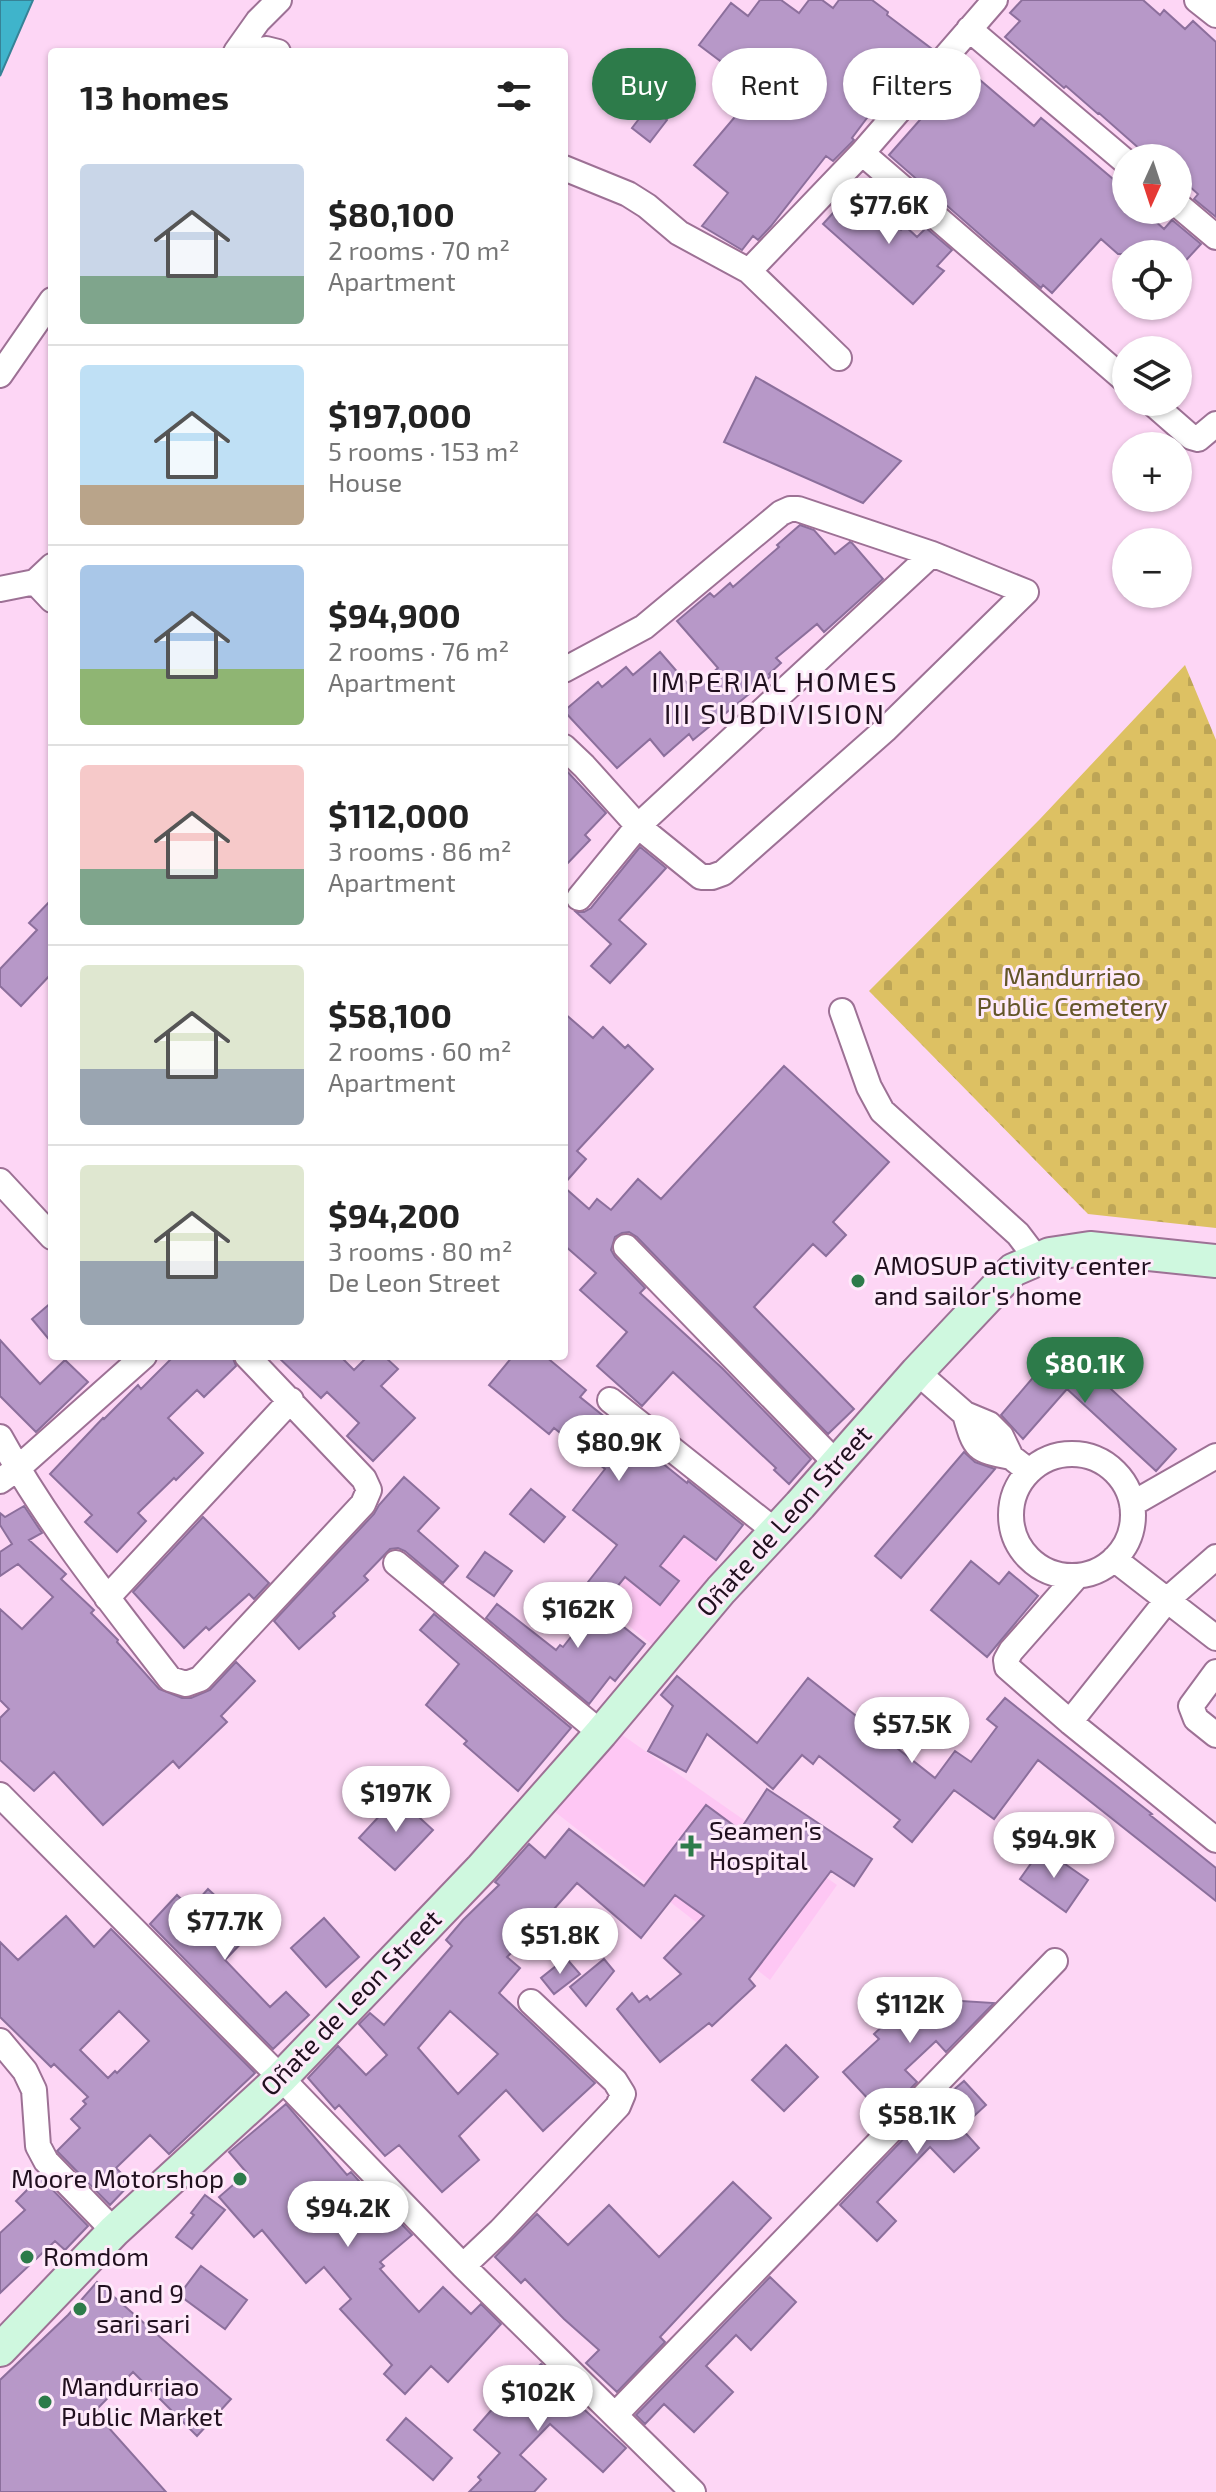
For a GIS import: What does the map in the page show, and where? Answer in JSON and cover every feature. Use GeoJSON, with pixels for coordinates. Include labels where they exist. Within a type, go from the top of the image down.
{"type":"FeatureCollection","features":[{"type":"Feature","properties":{"kind":"main road","name":"Oñate de Leon Street"},"geometry":{"type":"LineString","coordinates":[[0,2350],[114,2231],[281,2078],[482,1868],[721,1590],[1013,1270],[1050,1254],[1090,1248],[1216,1261]]}},
{"type":"Feature","properties":{"kind":"street"},"geometry":{"type":"LineString","coordinates":[[239,48],[258,21],[279,0]]}},
{"type":"Feature","properties":{"kind":"street"},"geometry":{"type":"LineString","coordinates":[[749,271],[862,153],[995,0]]}},
{"type":"Feature","properties":{"kind":"street"},"geometry":{"type":"LineString","coordinates":[[1197,0],[1216,15]]}},
{"type":"Feature","properties":{"kind":"street"},"geometry":{"type":"LineString","coordinates":[[969,29],[1112,150]]}},
{"type":"Feature","properties":{"kind":"street"},"geometry":{"type":"LineString","coordinates":[[862,153],[1112,369]]}},
{"type":"Feature","properties":{"kind":"street"},"geometry":{"type":"LineString","coordinates":[[568,170],[628,194],[679,233],[749,271],[839,358]]}},
{"type":"Feature","properties":{"kind":"street"},"geometry":{"type":"LineString","coordinates":[[1192,217],[1216,237]]}},
{"type":"Feature","properties":{"kind":"street"},"geometry":{"type":"LineString","coordinates":[[0,375],[48,306]]}},
{"type":"Feature","properties":{"kind":"street"},"geometry":{"type":"LineString","coordinates":[[1167,416],[1191,437],[1198,439],[1216,424]]}},
{"type":"Feature","properties":{"kind":"street"},"geometry":{"type":"LineString","coordinates":[[568,668],[644,627],[781,513],[790,509],[798,509],[932,554],[1026,592],[886,729],[723,873],[712,877],[701,877],[638,826],[568,751]]}},
{"type":"Feature","properties":{"kind":"street"},"geometry":{"type":"LineString","coordinates":[[579,898],[638,826],[932,554]]}},
{"type":"Feature","properties":{"kind":"street"},"geometry":{"type":"LineString","coordinates":[[0,589],[43,574]]}},
{"type":"Feature","properties":{"kind":"street"},"geometry":{"type":"LineString","coordinates":[[842,1011],[869,1087],[882,1111],[1018,1234],[1037,1259]]}},
{"type":"Feature","properties":{"kind":"street"},"geometry":{"type":"LineString","coordinates":[[0,1181],[48,1233]]}},
{"type":"Feature","properties":{"kind":"street"},"geometry":{"type":"LineString","coordinates":[[626,1247],[836,1463]]}},
{"type":"Feature","properties":{"kind":"street"},"geometry":{"type":"LineString","coordinates":[[9,1475],[139,1360]]}},
{"type":"Feature","properties":{"kind":"street"},"geometry":{"type":"LineString","coordinates":[[0,1437],[9,1475],[170,1679],[186,1684],[200,1679],[363,1504],[369,1490],[364,1479],[251,1360]]}},
{"type":"Feature","properties":{"kind":"street"},"geometry":{"type":"LineString","coordinates":[[917,1372],[965,1414],[973,1443],[985,1452],[1020,1464],[1064,1454],[1083,1455],[1100,1461],[1115,1472],[1126,1487],[1132,1504],[1133,1524],[1126,1543],[1114,1559],[1097,1571],[1077,1576],[1055,1574],[1036,1565],[1020,1549],[1012,1529],[1011,1507],[1020,1464]]}},
{"type":"Feature","properties":{"kind":"street"},"geometry":{"type":"LineString","coordinates":[[107,1598],[291,1400]]}},
{"type":"Feature","properties":{"kind":"street"},"geometry":{"type":"LineString","coordinates":[[610,1400],[775,1531]]}},
{"type":"Feature","properties":{"kind":"street"},"geometry":{"type":"LineString","coordinates":[[1132,1504],[1216,1456]]}},
{"type":"Feature","properties":{"kind":"street"},"geometry":{"type":"LineString","coordinates":[[1070,1722],[1168,1599],[1216,1557]]}},
{"type":"Feature","properties":{"kind":"street"},"geometry":{"type":"LineString","coordinates":[[1114,1559],[1216,1638]]}},
{"type":"Feature","properties":{"kind":"street"},"geometry":{"type":"LineString","coordinates":[[396,1563],[601,1733]]}},
{"type":"Feature","properties":{"kind":"street"},"geometry":{"type":"LineString","coordinates":[[1077,1576],[1011,1651],[1006,1660],[1007,1667],[1216,1840]]}},
{"type":"Feature","properties":{"kind":"street"},"geometry":{"type":"LineString","coordinates":[[1216,1672],[1191,1706],[1196,1719],[1216,1735]]}},
{"type":"Feature","properties":{"kind":"street"},"geometry":{"type":"LineString","coordinates":[[0,1795],[463,2266],[691,2491]]}},
{"type":"Feature","properties":{"kind":"street"},"geometry":{"type":"LineString","coordinates":[[615,2415],[1055,1961]]}},
{"type":"Feature","properties":{"kind":"street"},"geometry":{"type":"LineString","coordinates":[[463,2266],[618,2106],[623,2094],[615,2081],[531,2002]]}},
{"type":"Feature","properties":{"kind":"street"},"geometry":{"type":"LineString","coordinates":[[0,2041],[25,2071],[34,2090],[38,2146],[46,2161],[114,2231]]}},
{"type":"Feature","properties":{"kind":"shaded area"},"geometry":{"type":"Polygon","coordinates":[[[667,1524],[723,1568],[659,1650],[604,1606],[667,1524]]]}},
{"type":"Feature","properties":{"kind":"shaded area","name":"Seamen's Hospital"},"geometry":{"type":"Polygon","coordinates":[[[618,1732],[837,1885],[770,1980],[550,1808],[618,1732]]]}},
{"type":"Feature","properties":{"kind":"green space","name":"Mandurriao Public Cemetery"},"geometry":{"type":"Polygon","coordinates":[[[1185,665],[1216,740],[1216,1228],[1088,1214],[869,991],[1040,819],[1185,665]]]}},
{"type":"Feature","properties":{"kind":"water"},"geometry":{"type":"Polygon","coordinates":[[[0,0],[33,0],[0,76],[0,0]]]}},
{"type":"Feature","properties":{"kind":"building"},"geometry":{"type":"Polygon","coordinates":[[[760,0],[781,0],[799,13],[809,0],[822,0],[833,8],[839,0],[872,0],[931,48],[843,48],[843,120],[866,120],[852,138],[854,140],[833,161],[826,156],[771,226],[758,240],[753,236],[742,250],[702,226],[728,193],[694,165],[732,120],[827,120],[827,48],[712,48],[712,55],[699,45],[731,3],[748,16],[760,0]]]}},
{"type":"Feature","properties":{"kind":"building"},"geometry":{"type":"Polygon","coordinates":[[[1022,0],[1143,0],[1160,15],[1164,10],[1185,29],[1193,21],[1216,42],[1216,217],[1194,199],[1198,194],[1192,189],[1192,144],[1134,144],[1005,37],[1020,21],[1010,13],[1022,0]]]}},
{"type":"Feature","properties":{"kind":"building"},"geometry":{"type":"Polygon","coordinates":[[[981,81],[1034,126],[1041,118],[1112,178],[1112,224],[1158,224],[1164,229],[1168,224],[1177,224],[1201,244],[1192,254],[1192,240],[1112,240],[1112,249],[1101,239],[1052,293],[1043,285],[1041,288],[889,155],[920,120],[981,120],[981,81]]]}},
{"type":"Feature","properties":{"kind":"building"},"geometry":{"type":"Polygon","coordinates":[[[638,120],[667,120],[650,142],[632,128],[638,120]]]}},
{"type":"Feature","properties":{"kind":"building"},"geometry":{"type":"Polygon","coordinates":[[[855,189],[901,230],[905,226],[917,237],[926,228],[952,250],[937,266],[944,271],[913,304],[823,224],[855,189]]]}},
{"type":"Feature","properties":{"kind":"building"},"geometry":{"type":"Polygon","coordinates":[[[756,377],[901,461],[863,503],[724,442],[756,377]]]}},
{"type":"Feature","properties":{"kind":"building"},"geometry":{"type":"Polygon","coordinates":[[[800,525],[814,530],[835,554],[852,543],[883,579],[824,632],[817,624],[776,658],[781,663],[769,674],[771,676],[693,740],[689,734],[664,756],[650,739],[617,768],[568,715],[568,708],[598,682],[602,687],[626,667],[633,675],[660,652],[693,690],[718,668],[677,621],[710,593],[714,597],[730,583],[733,587],[779,547],[777,545],[800,525]]]}},
{"type":"Feature","properties":{"kind":"building"},"geometry":{"type":"Polygon","coordinates":[[[568,772],[606,813],[585,835],[590,840],[568,863],[568,772]]]}},
{"type":"Feature","properties":{"kind":"building"},"geometry":{"type":"Polygon","coordinates":[[[640,847],[666,868],[619,920],[646,944],[610,983],[591,966],[611,944],[576,912],[591,908],[640,847]]]}},
{"type":"Feature","properties":{"kind":"building"},"geometry":{"type":"Polygon","coordinates":[[[48,903],[48,977],[21,1006],[0,986],[0,969],[37,930],[29,923],[48,903]]]}},
{"type":"Feature","properties":{"kind":"building"},"geometry":{"type":"Polygon","coordinates":[[[568,1016],[593,1038],[603,1027],[653,1069],[577,1151],[586,1159],[568,1179],[568,1016]]]}},
{"type":"Feature","properties":{"kind":"building"},"geometry":{"type":"Polygon","coordinates":[[[784,1066],[889,1162],[833,1222],[846,1235],[826,1256],[813,1244],[754,1307],[854,1409],[828,1434],[637,1237],[629,1232],[615,1237],[611,1250],[645,1288],[640,1293],[722,1368],[811,1459],[789,1484],[774,1470],[776,1468],[673,1372],[642,1406],[597,1366],[627,1332],[580,1290],[596,1273],[568,1248],[568,1191],[589,1209],[597,1199],[611,1210],[638,1179],[661,1199],[784,1066]]]}},
{"type":"Feature","properties":{"kind":"building"},"geometry":{"type":"Polygon","coordinates":[[[48,1305],[48,1338],[32,1319],[48,1305]]]}},
{"type":"Feature","properties":{"kind":"building"},"geometry":{"type":"Polygon","coordinates":[[[0,1340],[40,1384],[65,1360],[88,1382],[36,1432],[0,1396],[0,1340]]]}},
{"type":"Feature","properties":{"kind":"building"},"geometry":{"type":"Polygon","coordinates":[[[1065,1340],[1090,1362],[1086,1366],[1176,1449],[1156,1471],[1067,1389],[1023,1439],[1001,1415],[1065,1340]]]}},
{"type":"Feature","properties":{"kind":"building"},"geometry":{"type":"Polygon","coordinates":[[[170,1360],[234,1360],[236,1366],[204,1397],[197,1390],[168,1418],[203,1453],[138,1513],[146,1521],[117,1552],[85,1522],[92,1515],[50,1474],[138,1385],[141,1389],[170,1360]]]}},
{"type":"Feature","properties":{"kind":"building"},"geometry":{"type":"Polygon","coordinates":[[[281,1360],[344,1360],[354,1370],[364,1360],[388,1360],[398,1369],[381,1386],[415,1418],[373,1461],[347,1436],[359,1423],[327,1392],[321,1398],[281,1360]]]}},
{"type":"Feature","properties":{"kind":"building"},"geometry":{"type":"Polygon","coordinates":[[[510,1360],[550,1360],[586,1390],[580,1397],[743,1525],[716,1560],[684,1536],[660,1566],[679,1581],[660,1605],[625,1577],[608,1598],[588,1582],[617,1545],[573,1510],[605,1469],[554,1428],[549,1434],[489,1385],[510,1360]]]}},
{"type":"Feature","properties":{"kind":"building"},"geometry":{"type":"Polygon","coordinates":[[[964,1452],[975,1462],[995,1469],[901,1578],[875,1556],[964,1452]]]}},
{"type":"Feature","properties":{"kind":"building"},"geometry":{"type":"Polygon","coordinates":[[[404,1477],[439,1508],[418,1531],[458,1566],[443,1583],[405,1551],[390,1549],[364,1576],[368,1580],[299,1649],[274,1621],[374,1514],[404,1477]]]}},
{"type":"Feature","properties":{"kind":"building"},"geometry":{"type":"Polygon","coordinates":[[[531,1489],[565,1517],[544,1542],[510,1514],[531,1489]]]}},
{"type":"Feature","properties":{"kind":"building"},"geometry":{"type":"Polygon","coordinates":[[[24,1506],[42,1533],[29,1540],[66,1574],[61,1579],[94,1610],[91,1613],[159,1689],[182,1698],[191,1698],[210,1690],[236,1662],[255,1681],[221,1716],[227,1722],[179,1768],[173,1761],[103,1825],[54,1772],[34,1791],[0,1760],[0,1718],[9,1709],[0,1700],[0,1609],[22,1629],[53,1597],[18,1564],[0,1576],[0,1552],[12,1544],[0,1525],[0,1513],[5,1517],[24,1506]]]}},
{"type":"Feature","properties":{"kind":"building"},"geometry":{"type":"Polygon","coordinates":[[[203,1517],[269,1583],[254,1599],[249,1594],[184,1648],[133,1592],[203,1517]]]}},
{"type":"Feature","properties":{"kind":"building"},"geometry":{"type":"Polygon","coordinates":[[[485,1552],[512,1571],[494,1596],[467,1577],[485,1552]]]}},
{"type":"Feature","properties":{"kind":"building"},"geometry":{"type":"Polygon","coordinates":[[[971,1561],[999,1584],[1009,1572],[1038,1596],[987,1657],[931,1610],[971,1561]]]}},
{"type":"Feature","properties":{"kind":"building"},"geometry":{"type":"Polygon","coordinates":[[[497,1604],[556,1650],[560,1645],[563,1647],[596,1605],[645,1644],[615,1681],[610,1677],[589,1704],[486,1618],[497,1604]]]}},
{"type":"Feature","properties":{"kind":"building"},"geometry":{"type":"Polygon","coordinates":[[[434,1614],[571,1728],[518,1791],[464,1744],[467,1741],[426,1705],[459,1664],[420,1630],[434,1614]]]}},
{"type":"Feature","properties":{"kind":"building"},"geometry":{"type":"Polygon","coordinates":[[[677,1676],[757,1743],[808,1678],[935,1778],[955,1751],[971,1762],[997,1727],[987,1719],[1005,1698],[1216,1868],[1216,1901],[1038,1760],[994,1819],[954,1790],[912,1842],[894,1827],[900,1820],[819,1756],[813,1764],[802,1755],[773,1789],[707,1734],[686,1772],[648,1751],[673,1706],[661,1695],[677,1676]]]}},
{"type":"Feature","properties":{"kind":"building"},"geometry":{"type":"Polygon","coordinates":[[[767,1789],[872,1859],[854,1886],[831,1871],[749,1979],[755,1986],[712,2026],[709,2023],[660,2062],[617,2009],[632,1993],[639,2002],[647,1996],[650,2000],[681,1974],[664,1958],[704,1916],[675,1895],[641,1938],[577,1883],[507,1957],[520,1968],[499,1993],[595,2083],[543,2131],[506,2090],[459,2136],[479,2160],[442,2192],[399,2145],[385,2156],[339,2105],[335,2109],[308,2078],[338,2046],[366,2075],[387,2055],[359,2024],[370,2013],[384,2025],[452,1946],[446,1940],[499,1885],[495,1882],[529,1844],[545,1858],[569,1829],[644,1886],[706,1805],[740,1830],[767,1789]],[[450,2011],[418,2048],[458,2094],[498,2054],[450,2011]]]}},
{"type":"Feature","properties":{"kind":"building"},"geometry":{"type":"Polygon","coordinates":[[[397,1797],[433,1830],[395,1870],[359,1838],[397,1797]]]}},
{"type":"Feature","properties":{"kind":"building"},"geometry":{"type":"Polygon","coordinates":[[[1042,1848],[1088,1880],[1066,1912],[1020,1879],[1042,1848]]]}},
{"type":"Feature","properties":{"kind":"building"},"geometry":{"type":"Polygon","coordinates":[[[208,1889],[253,1931],[225,1960],[270,2007],[286,1992],[309,2015],[273,2049],[150,1924],[177,1895],[191,1908],[208,1889]]]}},
{"type":"Feature","properties":{"kind":"building"},"geometry":{"type":"Polygon","coordinates":[[[66,1916],[94,1947],[111,1929],[255,2073],[169,2154],[150,2135],[116,2168],[131,2183],[110,2205],[57,2151],[80,2128],[71,2119],[86,2104],[83,2101],[88,2097],[54,2064],[51,2067],[0,2017],[0,1942],[18,1960],[66,1916]],[[119,2011],[80,2050],[108,2078],[149,2041],[119,2011]]]}},
{"type":"Feature","properties":{"kind":"building"},"geometry":{"type":"Polygon","coordinates":[[[324,1918],[359,1957],[326,1987],[291,1948],[324,1918]]]}},
{"type":"Feature","properties":{"kind":"building"},"geometry":{"type":"Polygon","coordinates":[[[566,1958],[580,1974],[554,1994],[541,1978],[566,1958]]]}},
{"type":"Feature","properties":{"kind":"building"},"geometry":{"type":"Polygon","coordinates":[[[604,1959],[614,1971],[586,2006],[570,1987],[604,1959]]]}},
{"type":"Feature","properties":{"kind":"building"},"geometry":{"type":"Polygon","coordinates":[[[891,1994],[994,2003],[946,2052],[936,2041],[905,2070],[917,2082],[884,2116],[843,2072],[879,2039],[874,2034],[903,2007],[891,1994]]]}},
{"type":"Feature","properties":{"kind":"building"},"geometry":{"type":"Polygon","coordinates":[[[786,2045],[818,2077],[784,2111],[752,2080],[786,2045]]]}},
{"type":"Feature","properties":{"kind":"building"},"geometry":{"type":"Polygon","coordinates":[[[964,2081],[986,2105],[961,2128],[979,2148],[954,2172],[930,2147],[877,2202],[896,2221],[877,2241],[840,2205],[937,2104],[964,2081]]]}},
{"type":"Feature","properties":{"kind":"building"},"geometry":{"type":"Polygon","coordinates":[[[286,2104],[347,2175],[351,2172],[412,2235],[380,2262],[384,2266],[380,2269],[419,2312],[443,2287],[471,2314],[481,2304],[501,2324],[448,2382],[431,2366],[405,2394],[384,2374],[392,2365],[340,2309],[351,2299],[324,2267],[306,2283],[262,2230],[254,2237],[219,2197],[247,2173],[229,2152],[286,2104]]]}},
{"type":"Feature","properties":{"kind":"building"},"geometry":{"type":"Polygon","coordinates":[[[40,2177],[88,2226],[65,2250],[55,2241],[0,2293],[0,2233],[25,2210],[16,2201],[40,2177]]]}},
{"type":"Feature","properties":{"kind":"building"},"geometry":{"type":"Polygon","coordinates":[[[733,2182],[771,2218],[660,2337],[665,2342],[617,2392],[586,2363],[599,2350],[525,2279],[521,2283],[495,2257],[537,2214],[568,2245],[609,2205],[659,2257],[733,2182]]]}},
{"type":"Feature","properties":{"kind":"building"},"geometry":{"type":"Polygon","coordinates":[[[205,2195],[225,2210],[192,2249],[176,2237],[205,2195]]]}},
{"type":"Feature","properties":{"kind":"building"},"geometry":{"type":"Polygon","coordinates":[[[201,2266],[247,2300],[225,2329],[179,2295],[201,2266]]]}},
{"type":"Feature","properties":{"kind":"building"},"geometry":{"type":"Polygon","coordinates":[[[770,2277],[796,2302],[751,2350],[736,2335],[706,2366],[733,2392],[694,2432],[664,2404],[645,2424],[636,2415],[770,2277]]]}},
{"type":"Feature","properties":{"kind":"building"},"geometry":{"type":"Polygon","coordinates":[[[97,2282],[231,2399],[197,2436],[133,2372],[97,2409],[111,2424],[108,2427],[166,2492],[0,2492],[0,2380],[68,2315],[97,2282]]]}},
{"type":"Feature","properties":{"kind":"building"},"geometry":{"type":"Polygon","coordinates":[[[541,2364],[553,2375],[550,2378],[626,2448],[603,2472],[550,2424],[520,2455],[546,2479],[534,2492],[469,2492],[500,2453],[474,2430],[508,2391],[541,2364]]]}},
{"type":"Feature","properties":{"kind":"building"},"geometry":{"type":"Polygon","coordinates":[[[406,2418],[452,2458],[433,2480],[387,2440],[406,2418]]]}},
{"type":"Feature","properties":{"kind":"place","name":"AMOSUP activity center and sailor's home"},"geometry":{"type":"Point","coordinates":[858,1281]}},
{"type":"Feature","properties":{"kind":"place","name":"Seamen's Hospital"},"geometry":{"type":"Point","coordinates":[691,1846]}},
{"type":"Feature","properties":{"kind":"place","name":"Moore Motorshop"},"geometry":{"type":"Point","coordinates":[240,2179]}},
{"type":"Feature","properties":{"kind":"place","name":"Romdom"},"geometry":{"type":"Point","coordinates":[27,2257]}},
{"type":"Feature","properties":{"kind":"place","name":"D and 9 sari sari"},"geometry":{"type":"Point","coordinates":[80,2309]}},
{"type":"Feature","properties":{"kind":"place","name":"Mandurriao Public Market"},"geometry":{"type":"Point","coordinates":[45,2402]}},
{"type":"Feature","properties":{"kind":"district","name":"IMPERIAL HOMES III SUBDIVISION"},"geometry":{"type":"Point","coordinates":[775,698]}}]}
